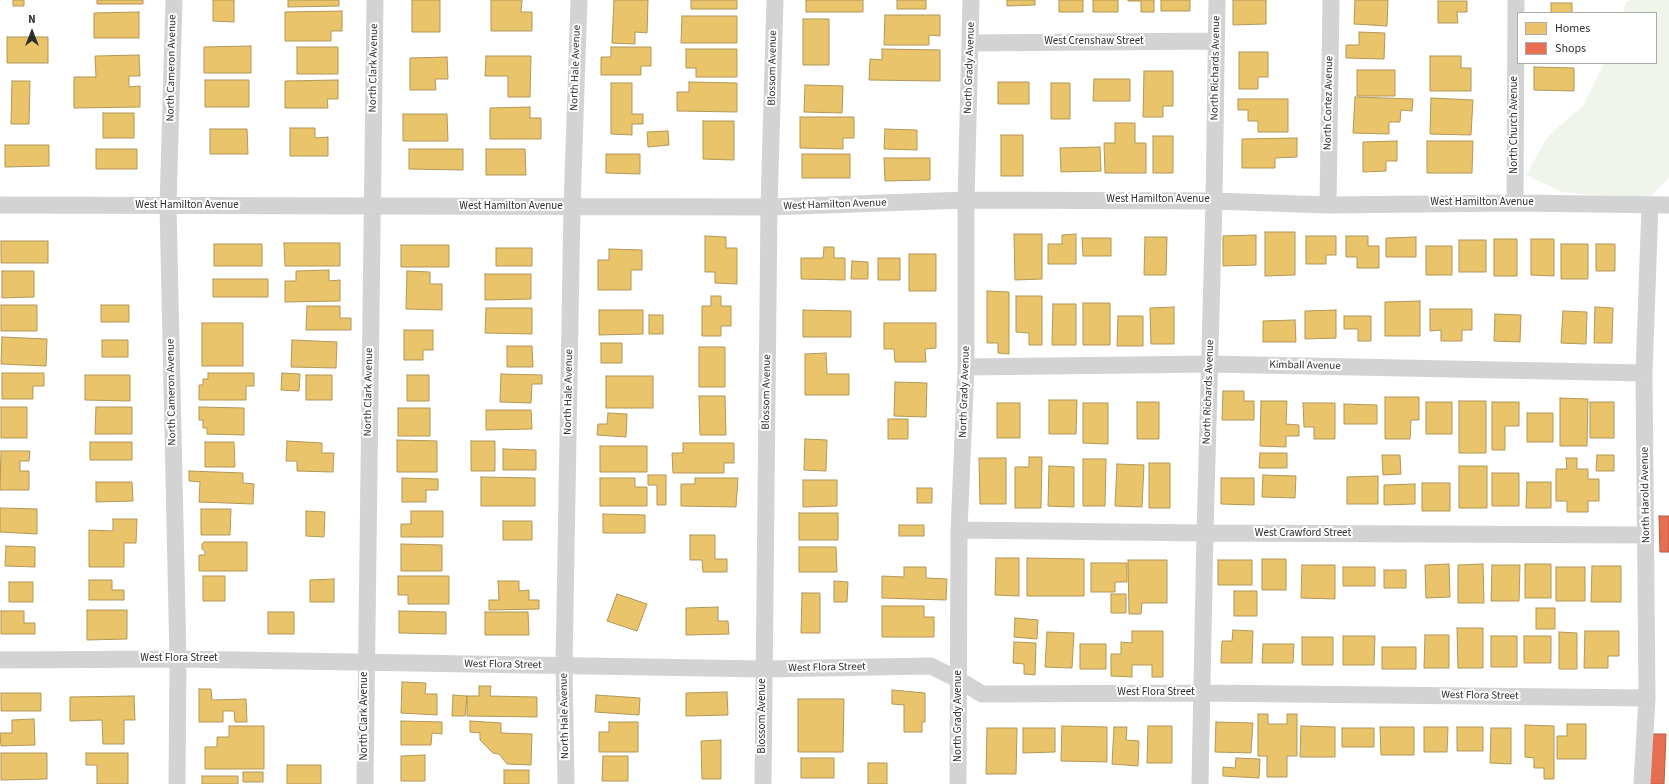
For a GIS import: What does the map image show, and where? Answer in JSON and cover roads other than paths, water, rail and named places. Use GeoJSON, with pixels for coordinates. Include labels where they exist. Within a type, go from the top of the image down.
{"type":"FeatureCollection","features":[{"type":"Feature","properties":{"kind":"street","name":"North Cameron Avenue"},"geometry":{"type":"LineString","coordinates":[[174,0],[168,206],[178,659],[177,784]]}},
{"type":"Feature","properties":{"kind":"street","name":"North Clark Avenue"},"geometry":{"type":"LineString","coordinates":[[365,784],[375,0]]}},
{"type":"Feature","properties":{"kind":"street","name":"North Hale Avenue"},"geometry":{"type":"LineString","coordinates":[[566,784],[564,666],[572,207],[579,0]]}},
{"type":"Feature","properties":{"kind":"street","name":"Blossom Avenue"},"geometry":{"type":"LineString","coordinates":[[763,784],[769,207],[775,0]]}},
{"type":"Feature","properties":{"kind":"street","name":"North Grady Avenue"},"geometry":{"type":"LineString","coordinates":[[958,784],[959,530],[966,367],[966,200],[971,0]]}},
{"type":"Feature","properties":{"kind":"street","name":"North Richards Avenue"},"geometry":{"type":"LineString","coordinates":[[1200,784],[1214,201],[1217,0]]}},
{"type":"Feature","properties":{"kind":"street","name":"North Cortez Avenue"},"geometry":{"type":"LineString","coordinates":[[1328,205],[1331,0]]}},
{"type":"Feature","properties":{"kind":"street","name":"North Church Avenue"},"geometry":{"type":"LineString","coordinates":[[1515,203],[1516,0]]}},
{"type":"Feature","properties":{"kind":"street","name":"West Crenshaw Street"},"geometry":{"type":"LineString","coordinates":[[971,43],[1216,41]]}},
{"type":"Feature","properties":{"kind":"street","name":"West Hamilton Avenue"},"geometry":{"type":"LineString","coordinates":[[0,205],[769,207],[966,200],[1214,201],[1328,205],[1515,203],[1669,205]]}},
{"type":"Feature","properties":{"kind":"street","name":"North Harold Avenue"},"geometry":{"type":"LineString","coordinates":[[1642,784],[1647,698],[1644,373],[1650,205]]}},
{"type":"Feature","properties":{"kind":"street","name":"Kimball Avenue"},"geometry":{"type":"LineString","coordinates":[[966,367],[1210,364],[1644,373]]}},
{"type":"Feature","properties":{"kind":"street","name":"West Crawford Street"},"geometry":{"type":"LineString","coordinates":[[959,530],[1205,533],[1646,535]]}},
{"type":"Feature","properties":{"kind":"street","name":"West Flora Street"},"geometry":{"type":"LineString","coordinates":[[0,660],[178,659],[763,669],[931,666],[959,680],[982,694],[1202,693],[1647,698]]}}]}
